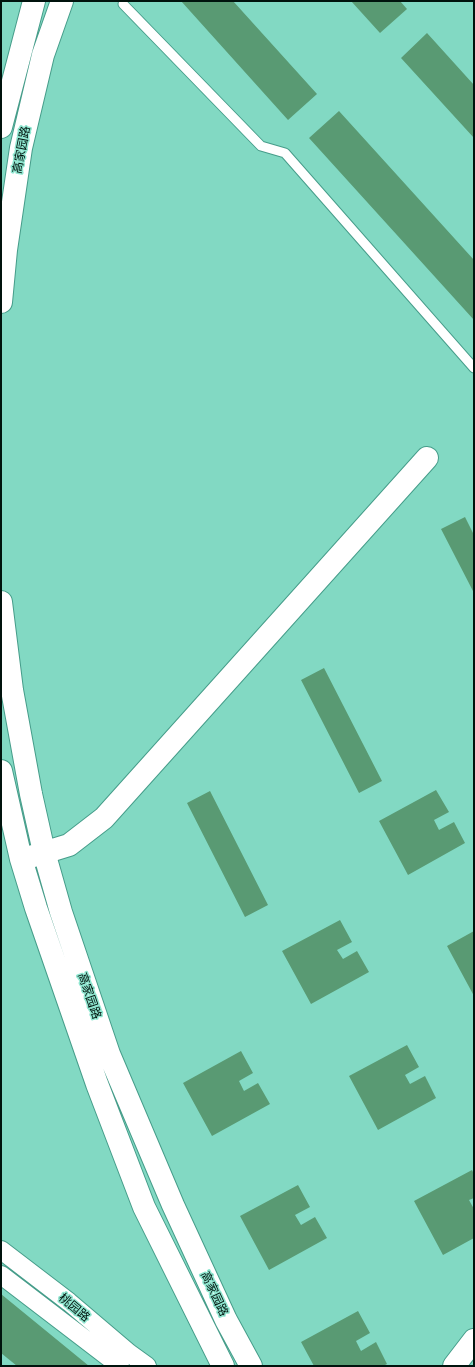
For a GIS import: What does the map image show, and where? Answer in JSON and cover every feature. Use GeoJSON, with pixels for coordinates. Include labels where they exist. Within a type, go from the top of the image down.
{"type":"FeatureCollection","features":[{"type":"Feature","properties":{"kind":"main road","name":"高家园路"},"geometry":{"type":"LineString","coordinates":[[1,128],[34,1]]}},
{"type":"Feature","properties":{"kind":"main road","name":"高家园路"},"geometry":{"type":"LineString","coordinates":[[1,302],[6,250],[21,148],[43,54],[62,1]]}},
{"type":"Feature","properties":{"kind":"main road"},"geometry":{"type":"LineString","coordinates":[[21,859],[69,845],[104,818],[427,458]]}},
{"type":"Feature","properties":{"kind":"main road","name":"高家园路"},"geometry":{"type":"LineString","coordinates":[[1,602],[12,690],[44,852],[61,912],[109,1054],[173,1205],[226,1320],[251,1366]]}},
{"type":"Feature","properties":{"kind":"main road","name":"高家园路"},"geometry":{"type":"LineString","coordinates":[[1,771],[21,859],[36,908],[97,1084],[144,1207],[223,1366]]}},
{"type":"Feature","properties":{"kind":"main road"},"geometry":{"type":"LineString","coordinates":[[454,1366],[474,1340]]}},
{"type":"Feature","properties":{"kind":"street","name":"桃园路"},"geometry":{"type":"LineString","coordinates":[[1,1250],[69,1302],[129,1353],[147,1366]]}},
{"type":"Feature","properties":{"kind":"street","name":"桃园路"},"geometry":{"type":"LineString","coordinates":[[1,1275],[120,1366]]}},
{"type":"Feature","properties":{"kind":"lane"},"geometry":{"type":"LineString","coordinates":[[123,4],[262,146],[285,153],[474,368]]}},
{"type":"Feature","properties":{"kind":"building"},"geometry":{"type":"Polygon","coordinates":[[[181,1],[233,1],[317,94],[288,120],[181,1]]]}},
{"type":"Feature","properties":{"kind":"building"},"geometry":{"type":"Polygon","coordinates":[[[351,1],[400,1],[407,9],[380,33],[351,1]]]}},
{"type":"Feature","properties":{"kind":"building"},"geometry":{"type":"Polygon","coordinates":[[[427,33],[474,85],[474,138],[401,58],[427,33]]]}},
{"type":"Feature","properties":{"kind":"building"},"geometry":{"type":"Polygon","coordinates":[[[339,111],[474,260],[474,320],[309,138],[339,111]]]}},
{"type":"Feature","properties":{"kind":"building"},"geometry":{"type":"Polygon","coordinates":[[[465,517],[474,535],[474,593],[441,529],[465,517]]]}},
{"type":"Feature","properties":{"kind":"building"},"geometry":{"type":"Polygon","coordinates":[[[324,668],[382,781],[359,793],[301,680],[324,668]]]}},
{"type":"Feature","properties":{"kind":"building"},"geometry":{"type":"Polygon","coordinates":[[[436,790],[449,812],[434,820],[439,830],[454,822],[465,843],[408,875],[379,821],[436,790]]]}},
{"type":"Feature","properties":{"kind":"building"},"geometry":{"type":"Polygon","coordinates":[[[210,791],[268,905],[245,917],[187,803],[210,791]]]}},
{"type":"Feature","properties":{"kind":"building"},"geometry":{"type":"Polygon","coordinates":[[[340,920],[352,942],[337,950],[343,959],[357,951],[369,972],[311,1004],[282,951],[340,920]]]}},
{"type":"Feature","properties":{"kind":"building"},"geometry":{"type":"Polygon","coordinates":[[[474,931],[474,996],[447,946],[474,931]]]}},
{"type":"Feature","properties":{"kind":"building"},"geometry":{"type":"Polygon","coordinates":[[[407,1045],[419,1067],[405,1075],[410,1084],[425,1076],[436,1098],[378,1130],[349,1076],[407,1045]]]}},
{"type":"Feature","properties":{"kind":"building"},"geometry":{"type":"Polygon","coordinates":[[[241,1051],[253,1073],[239,1081],[244,1091],[258,1083],[270,1104],[212,1136],[183,1083],[241,1051]]]}},
{"type":"Feature","properties":{"kind":"building"},"geometry":{"type":"Polygon","coordinates":[[[472,1170],[474,1174],[474,1198],[469,1200],[474,1209],[474,1238],[443,1255],[414,1201],[472,1170]]]}},
{"type":"Feature","properties":{"kind":"building"},"geometry":{"type":"Polygon","coordinates":[[[298,1185],[310,1207],[295,1215],[301,1225],[315,1217],[327,1238],[269,1270],[240,1216],[298,1185]]]}},
{"type":"Feature","properties":{"kind":"building"},"geometry":{"type":"Polygon","coordinates":[[[1,1294],[89,1366],[17,1366],[1,1353],[1,1294]]]}},
{"type":"Feature","properties":{"kind":"building"},"geometry":{"type":"Polygon","coordinates":[[[358,1311],[370,1333],[356,1341],[361,1351],[376,1342],[387,1364],[383,1366],[314,1366],[301,1342],[358,1311]]]}}]}
